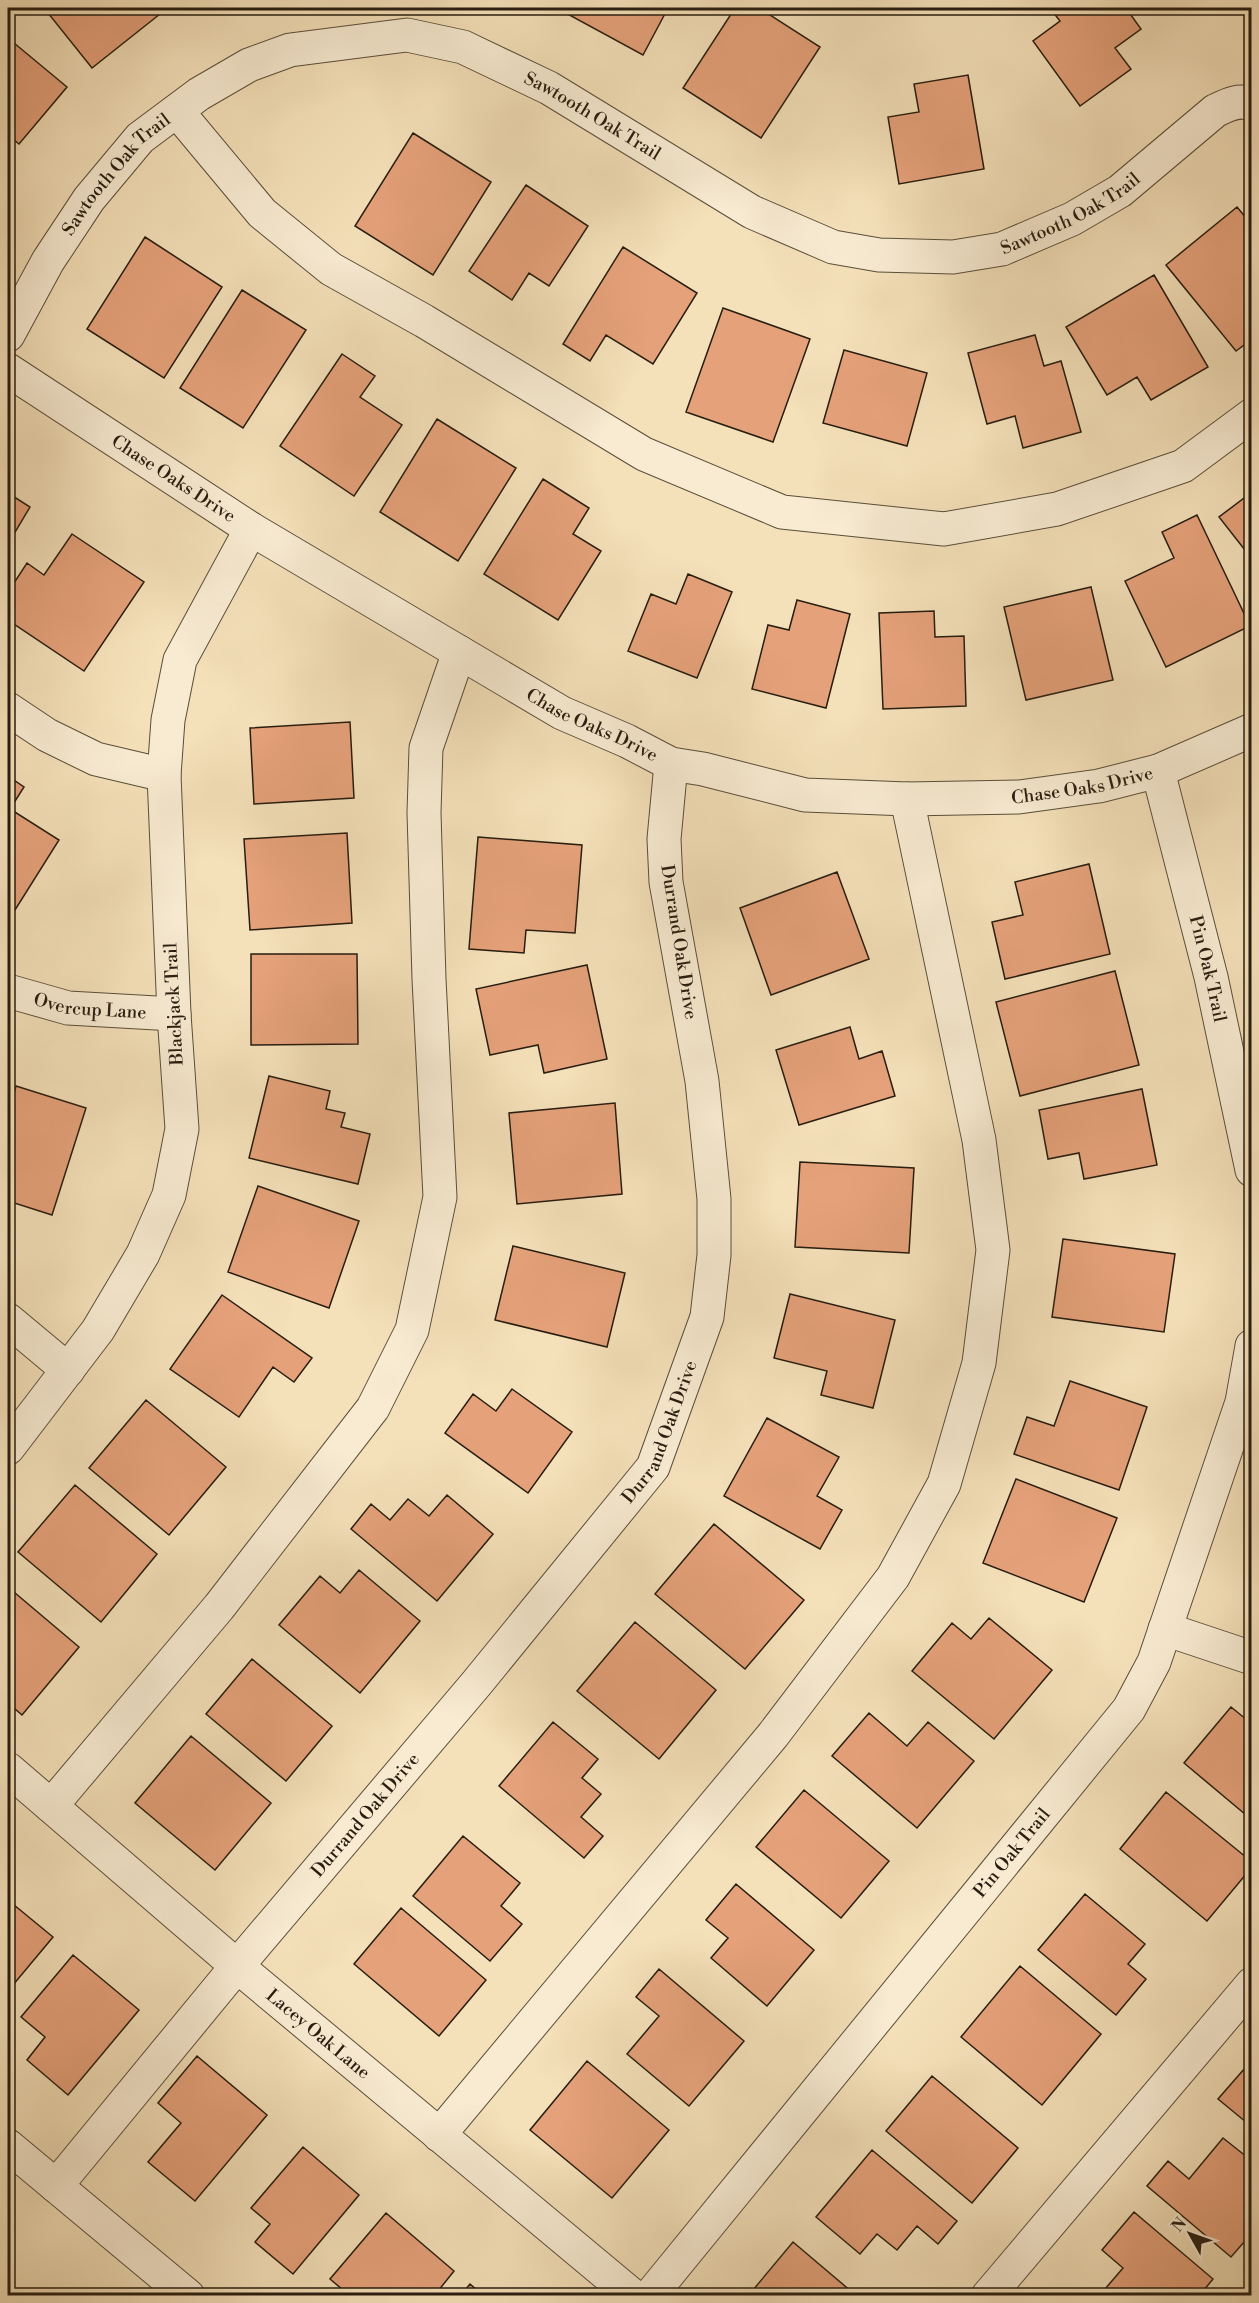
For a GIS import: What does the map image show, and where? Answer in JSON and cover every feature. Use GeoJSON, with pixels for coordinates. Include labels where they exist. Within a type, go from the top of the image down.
{"type":"FeatureCollection","features":[{"type":"Feature","properties":{"kind":"street","name":"Sawtooth Oak Trail"},"geometry":{"type":"LineString","coordinates":[[8,335],[48,261],[89,199],[140,138],[200,94],[249,65],[290,50],[407,35],[463,47],[549,88],[752,212],[833,247],[879,255],[953,257],[1002,249],[1072,219],[1120,191],[1215,111],[1233,103],[1249,104]]}},
{"type":"Feature","properties":{"kind":"street"},"geometry":{"type":"LineString","coordinates":[[177,111],[262,213],[331,269],[424,321],[644,454],[782,512],[944,530],[1057,509],[1183,466],[1251,415]]}},
{"type":"Feature","properties":{"kind":"street","name":"Chase Oaks Drive"},"geometry":{"type":"LineString","coordinates":[[8,370],[251,529],[562,713],[627,741],[671,764],[703,769],[805,795],[907,799],[1019,797],[1099,786],[1158,771],[1251,730]]}},
{"type":"Feature","properties":{"kind":"street","name":"Blackjack Trail"},"geometry":{"type":"LineString","coordinates":[[8,1448],[98,1330],[143,1254],[169,1195],[182,1129],[174,1014],[164,775],[168,720],[180,660],[251,529]]}},
{"type":"Feature","properties":{"kind":"street"},"geometry":{"type":"LineString","coordinates":[[51,1806],[219,1607],[373,1408],[412,1330],[440,1197],[429,979],[424,813],[426,748],[459,652]]}},
{"type":"Feature","properties":{"kind":"street"},"geometry":{"type":"LineString","coordinates":[[8,709],[47,735],[96,759],[164,775]]}},
{"type":"Feature","properties":{"kind":"street","name":"Durrand Oak Drive"},"geometry":{"type":"LineString","coordinates":[[56,2186],[237,1966],[476,1684],[653,1467],[707,1317],[714,1255],[714,1199],[702,1081],[666,882],[664,839],[671,764]]}},
{"type":"Feature","properties":{"kind":"street","name":"Pin Oak Trail"},"geometry":{"type":"LineString","coordinates":[[1158,771],[1211,976],[1251,1170]]}},
{"type":"Feature","properties":{"kind":"street"},"geometry":{"type":"LineString","coordinates":[[439,2135],[773,1735],[893,1577],[944,1484],[980,1363],[993,1250],[979,1140],[907,799]]}},
{"type":"Feature","properties":{"kind":"street","name":"Overcup Lane"},"geometry":{"type":"LineString","coordinates":[[8,991],[68,1008],[174,1014]]}},
{"type":"Feature","properties":{"kind":"street"},"geometry":{"type":"LineString","coordinates":[[8,1320],[68,1370]]}},
{"type":"Feature","properties":{"kind":"street","name":"Pin Oak Trail"},"geometry":{"type":"LineString","coordinates":[[650,2295],[1129,1709],[1154,1662],[1166,1629],[1242,1402],[1251,1346]]}},
{"type":"Feature","properties":{"kind":"street"},"geometry":{"type":"LineString","coordinates":[[1166,1629],[1251,1658]]}},
{"type":"Feature","properties":{"kind":"street","name":"Lacey Oak Lane"},"geometry":{"type":"LineString","coordinates":[[8,1769],[237,1966],[633,2295]]}},
{"type":"Feature","properties":{"kind":"street"},"geometry":{"type":"LineString","coordinates":[[988,2295],[1251,1984]]}},
{"type":"Feature","properties":{"kind":"street"},"geometry":{"type":"LineString","coordinates":[[8,2146],[188,2295]]}},
{"type":"Feature","properties":{"kind":"building"},"geometry":{"type":"Polygon","coordinates":[[[44,8],[163,8],[165,10],[92,68],[44,8]]]}},
{"type":"Feature","properties":{"kind":"building"},"geometry":{"type":"Polygon","coordinates":[[[564,8],[668,8],[643,55],[562,11],[564,8]]]}},
{"type":"Feature","properties":{"kind":"building"},"geometry":{"type":"Polygon","coordinates":[[[735,8],[759,8],[820,47],[761,138],[683,88],[735,8]]]}},
{"type":"Feature","properties":{"kind":"building"},"geometry":{"type":"Polygon","coordinates":[[[1050,8],[1126,8],[1141,29],[1115,48],[1131,69],[1080,106],[1033,41],[1060,21],[1050,8]]]}},
{"type":"Feature","properties":{"kind":"building"},"geometry":{"type":"Polygon","coordinates":[[[8,38],[67,87],[19,144],[8,135],[8,38]]]}},
{"type":"Feature","properties":{"kind":"building"},"geometry":{"type":"Polygon","coordinates":[[[968,75],[984,169],[899,184],[888,117],[919,112],[914,84],[968,75]]]}},
{"type":"Feature","properties":{"kind":"building"},"geometry":{"type":"Polygon","coordinates":[[[413,133],[491,182],[433,275],[355,226],[413,133]]]}},
{"type":"Feature","properties":{"kind":"building"},"geometry":{"type":"Polygon","coordinates":[[[526,185],[588,226],[549,286],[529,273],[512,300],[469,271],[526,185]]]}},
{"type":"Feature","properties":{"kind":"building"},"geometry":{"type":"Polygon","coordinates":[[[1237,207],[1252,225],[1252,303],[1245,308],[1252,316],[1252,339],[1236,351],[1166,265],[1237,207]]]}},
{"type":"Feature","properties":{"kind":"building"},"geometry":{"type":"Polygon","coordinates":[[[145,237],[222,287],[164,378],[87,329],[145,237]]]}},
{"type":"Feature","properties":{"kind":"building"},"geometry":{"type":"Polygon","coordinates":[[[623,247],[697,293],[653,364],[606,335],[590,361],[563,344],[623,247]]]}},
{"type":"Feature","properties":{"kind":"building"},"geometry":{"type":"Polygon","coordinates":[[[1154,275],[1208,367],[1151,400],[1137,377],[1107,395],[1066,327],[1154,275]]]}},
{"type":"Feature","properties":{"kind":"building"},"geometry":{"type":"Polygon","coordinates":[[[242,290],[306,330],[243,428],[180,388],[242,290]]]}},
{"type":"Feature","properties":{"kind":"building"},"geometry":{"type":"Polygon","coordinates":[[[723,308],[810,339],[773,442],[686,412],[723,308]]]}},
{"type":"Feature","properties":{"kind":"building"},"geometry":{"type":"Polygon","coordinates":[[[1035,335],[1044,366],[1061,361],[1081,432],[1023,448],[1015,416],[987,424],[968,353],[1035,335]]]}},
{"type":"Feature","properties":{"kind":"building"},"geometry":{"type":"Polygon","coordinates":[[[844,350],[927,373],[907,446],[823,423],[844,350]]]}},
{"type":"Feature","properties":{"kind":"building"},"geometry":{"type":"Polygon","coordinates":[[[342,354],[375,376],[360,397],[402,425],[354,496],[280,446],[342,354]]]}},
{"type":"Feature","properties":{"kind":"building"},"geometry":{"type":"Polygon","coordinates":[[[437,419],[516,468],[458,561],[380,512],[437,419]]]}},
{"type":"Feature","properties":{"kind":"building"},"geometry":{"type":"Polygon","coordinates":[[[543,479],[589,508],[573,534],[601,551],[558,620],[484,574],[543,479]]]}},
{"type":"Feature","properties":{"kind":"building"},"geometry":{"type":"Polygon","coordinates":[[[1252,492],[1252,559],[1219,517],[1252,492]]]}},
{"type":"Feature","properties":{"kind":"building"},"geometry":{"type":"Polygon","coordinates":[[[8,493],[30,507],[8,544],[8,493]]]}},
{"type":"Feature","properties":{"kind":"building"},"geometry":{"type":"Polygon","coordinates":[[[1197,515],[1250,626],[1166,667],[1125,581],[1174,558],[1162,532],[1197,515]]]}},
{"type":"Feature","properties":{"kind":"building"},"geometry":{"type":"Polygon","coordinates":[[[72,534],[144,582],[84,671],[8,620],[8,592],[27,563],[44,575],[72,534]]]}},
{"type":"Feature","properties":{"kind":"building"},"geometry":{"type":"Polygon","coordinates":[[[688,574],[732,592],[697,678],[628,651],[651,594],[676,604],[688,574]]]}},
{"type":"Feature","properties":{"kind":"building"},"geometry":{"type":"Polygon","coordinates":[[[1091,587],[1113,680],[1026,700],[1004,607],[1091,587]]]}},
{"type":"Feature","properties":{"kind":"building"},"geometry":{"type":"Polygon","coordinates":[[[797,600],[850,614],[826,708],[752,689],[768,625],[789,630],[797,600]]]}},
{"type":"Feature","properties":{"kind":"building"},"geometry":{"type":"Polygon","coordinates":[[[934,611],[935,637],[964,636],[966,706],[883,709],[879,613],[934,611]]]}},
{"type":"Feature","properties":{"kind":"building"},"geometry":{"type":"Polygon","coordinates":[[[350,722],[354,798],[254,804],[250,728],[350,722]]]}},
{"type":"Feature","properties":{"kind":"building"},"geometry":{"type":"Polygon","coordinates":[[[8,776],[24,787],[10,809],[59,840],[15,910],[8,906],[8,776]]]}},
{"type":"Feature","properties":{"kind":"building"},"geometry":{"type":"Polygon","coordinates":[[[347,833],[352,923],[250,930],[244,839],[347,833]]]}},
{"type":"Feature","properties":{"kind":"building"},"geometry":{"type":"Polygon","coordinates":[[[478,837],[582,845],[575,933],[526,930],[524,953],[469,949],[478,837]]]}},
{"type":"Feature","properties":{"kind":"building"},"geometry":{"type":"Polygon","coordinates":[[[1089,864],[1110,954],[1005,979],[992,922],[1023,915],[1015,882],[1089,864]]]}},
{"type":"Feature","properties":{"kind":"building"},"geometry":{"type":"Polygon","coordinates":[[[837,872],[869,959],[771,995],[740,908],[837,872]]]}},
{"type":"Feature","properties":{"kind":"building"},"geometry":{"type":"Polygon","coordinates":[[[251,954],[357,954],[358,1044],[251,1045],[251,954]]]}},
{"type":"Feature","properties":{"kind":"building"},"geometry":{"type":"Polygon","coordinates":[[[587,965],[607,1059],[544,1073],[538,1045],[490,1055],[476,989],[587,965]]]}},
{"type":"Feature","properties":{"kind":"building"},"geometry":{"type":"Polygon","coordinates":[[[1115,971],[1139,1065],[1020,1096],[996,1002],[1115,971]]]}},
{"type":"Feature","properties":{"kind":"building"},"geometry":{"type":"Polygon","coordinates":[[[850,1027],[859,1059],[882,1051],[895,1096],[799,1125],[776,1050],[850,1027]]]}},
{"type":"Feature","properties":{"kind":"building"},"geometry":{"type":"Polygon","coordinates":[[[269,1076],[330,1091],[326,1109],[345,1113],[341,1127],[370,1134],[358,1184],[249,1158],[269,1076]]]}},
{"type":"Feature","properties":{"kind":"building"},"geometry":{"type":"Polygon","coordinates":[[[16,1086],[86,1108],[52,1215],[8,1201],[8,1115],[16,1086]]]}},
{"type":"Feature","properties":{"kind":"building"},"geometry":{"type":"Polygon","coordinates":[[[1142,1089],[1157,1165],[1084,1179],[1079,1153],[1048,1159],[1039,1110],[1142,1089]]]}},
{"type":"Feature","properties":{"kind":"building"},"geometry":{"type":"Polygon","coordinates":[[[615,1103],[622,1194],[517,1204],[509,1113],[615,1103]]]}},
{"type":"Feature","properties":{"kind":"building"},"geometry":{"type":"Polygon","coordinates":[[[800,1162],[914,1168],[909,1253],[795,1247],[800,1162]]]}},
{"type":"Feature","properties":{"kind":"building"},"geometry":{"type":"Polygon","coordinates":[[[258,1186],[359,1221],[329,1308],[228,1272],[258,1186]]]}},
{"type":"Feature","properties":{"kind":"building"},"geometry":{"type":"Polygon","coordinates":[[[1063,1239],[1175,1254],[1164,1332],[1052,1317],[1063,1239]]]}},
{"type":"Feature","properties":{"kind":"building"},"geometry":{"type":"Polygon","coordinates":[[[513,1246],[625,1273],[607,1347],[495,1320],[513,1246]]]}},
{"type":"Feature","properties":{"kind":"building"},"geometry":{"type":"Polygon","coordinates":[[[790,1294],[895,1320],[873,1408],[821,1395],[827,1371],[774,1358],[790,1294]]]}},
{"type":"Feature","properties":{"kind":"building"},"geometry":{"type":"Polygon","coordinates":[[[222,1295],[312,1358],[294,1382],[273,1367],[239,1417],[170,1369],[222,1295]]]}},
{"type":"Feature","properties":{"kind":"building"},"geometry":{"type":"Polygon","coordinates":[[[1070,1381],[1147,1407],[1119,1490],[1014,1454],[1027,1417],[1054,1426],[1070,1381]]]}},
{"type":"Feature","properties":{"kind":"building"},"geometry":{"type":"Polygon","coordinates":[[[512,1389],[572,1432],[528,1493],[445,1433],[473,1394],[496,1411],[512,1389]]]}},
{"type":"Feature","properties":{"kind":"building"},"geometry":{"type":"Polygon","coordinates":[[[146,1400],[226,1467],[169,1535],[89,1468],[146,1400]]]}},
{"type":"Feature","properties":{"kind":"building"},"geometry":{"type":"Polygon","coordinates":[[[767,1418],[839,1457],[817,1496],[842,1510],[820,1549],[724,1496],[767,1418]]]}},
{"type":"Feature","properties":{"kind":"building"},"geometry":{"type":"Polygon","coordinates":[[[1016,1479],[1117,1518],[1084,1602],[983,1563],[1016,1479]]]}},
{"type":"Feature","properties":{"kind":"building"},"geometry":{"type":"Polygon","coordinates":[[[75,1485],[157,1554],[101,1622],[18,1552],[75,1485]]]}},
{"type":"Feature","properties":{"kind":"building"},"geometry":{"type":"Polygon","coordinates":[[[447,1495],[493,1534],[437,1601],[351,1529],[371,1504],[390,1520],[408,1499],[429,1516],[447,1495]]]}},
{"type":"Feature","properties":{"kind":"building"},"geometry":{"type":"Polygon","coordinates":[[[714,1524],[804,1600],[745,1669],[655,1594],[714,1524]]]}},
{"type":"Feature","properties":{"kind":"building"},"geometry":{"type":"Polygon","coordinates":[[[359,1570],[420,1621],[360,1693],[279,1625],[320,1576],[340,1593],[359,1570]]]}},
{"type":"Feature","properties":{"kind":"building"},"geometry":{"type":"Polygon","coordinates":[[[8,1587],[79,1647],[22,1715],[8,1703],[8,1587]]]}},
{"type":"Feature","properties":{"kind":"building"},"geometry":{"type":"Polygon","coordinates":[[[989,1618],[1052,1670],[994,1739],[912,1671],[952,1623],[971,1639],[989,1618]]]}},
{"type":"Feature","properties":{"kind":"building"},"geometry":{"type":"Polygon","coordinates":[[[635,1622],[716,1690],[659,1759],[577,1691],[635,1622]]]}},
{"type":"Feature","properties":{"kind":"building"},"geometry":{"type":"Polygon","coordinates":[[[252,1659],[332,1726],[286,1781],[206,1714],[252,1659]]]}},
{"type":"Feature","properties":{"kind":"building"},"geometry":{"type":"Polygon","coordinates":[[[1231,1707],[1252,1724],[1252,1820],[1184,1763],[1231,1707]]]}},
{"type":"Feature","properties":{"kind":"building"},"geometry":{"type":"Polygon","coordinates":[[[869,1713],[907,1746],[928,1722],[974,1761],[917,1828],[832,1756],[869,1713]]]}},
{"type":"Feature","properties":{"kind":"building"},"geometry":{"type":"Polygon","coordinates":[[[553,1722],[598,1759],[582,1778],[601,1794],[581,1817],[603,1836],[584,1858],[499,1786],[553,1722]]]}},
{"type":"Feature","properties":{"kind":"building"},"geometry":{"type":"Polygon","coordinates":[[[191,1736],[271,1803],[215,1870],[135,1803],[191,1736]]]}},
{"type":"Feature","properties":{"kind":"building"},"geometry":{"type":"Polygon","coordinates":[[[804,1790],[889,1861],[841,1918],[756,1847],[804,1790]]]}},
{"type":"Feature","properties":{"kind":"building"},"geometry":{"type":"Polygon","coordinates":[[[1166,1792],[1252,1862],[1252,1867],[1207,1921],[1120,1849],[1166,1792]]]}},
{"type":"Feature","properties":{"kind":"building"},"geometry":{"type":"Polygon","coordinates":[[[463,1836],[520,1883],[501,1906],[522,1924],[490,1961],[413,1896],[463,1836]]]}},
{"type":"Feature","properties":{"kind":"building"},"geometry":{"type":"Polygon","coordinates":[[[736,1884],[814,1950],[767,2006],[711,1958],[728,1938],[706,1920],[736,1884]]]}},
{"type":"Feature","properties":{"kind":"building"},"geometry":{"type":"Polygon","coordinates":[[[1085,1894],[1145,1944],[1128,1964],[1146,1979],[1116,2015],[1038,1950],[1085,1894]]]}},
{"type":"Feature","properties":{"kind":"building"},"geometry":{"type":"Polygon","coordinates":[[[8,1900],[53,1937],[8,1991],[8,1900]]]}},
{"type":"Feature","properties":{"kind":"building"},"geometry":{"type":"Polygon","coordinates":[[[401,1908],[486,1980],[439,2036],[354,1964],[401,1908]]]}},
{"type":"Feature","properties":{"kind":"building"},"geometry":{"type":"Polygon","coordinates":[[[73,1955],[139,2010],[68,2095],[27,2060],[45,2037],[21,2017],[73,1955]]]}},
{"type":"Feature","properties":{"kind":"building"},"geometry":{"type":"Polygon","coordinates":[[[1020,1966],[1101,2034],[1042,2105],[961,2037],[1020,1966]]]}},
{"type":"Feature","properties":{"kind":"building"},"geometry":{"type":"Polygon","coordinates":[[[659,1969],[744,2041],[689,2106],[627,2054],[659,2016],[636,1997],[659,1969]]]}},
{"type":"Feature","properties":{"kind":"building"},"geometry":{"type":"Polygon","coordinates":[[[197,2056],[267,2115],[195,2201],[148,2162],[181,2123],[158,2103],[197,2056]]]}},
{"type":"Feature","properties":{"kind":"building"},"geometry":{"type":"Polygon","coordinates":[[[1252,2060],[1252,2127],[1218,2099],[1252,2060]]]}},
{"type":"Feature","properties":{"kind":"building"},"geometry":{"type":"Polygon","coordinates":[[[587,2061],[669,2130],[612,2198],[530,2130],[587,2061]]]}},
{"type":"Feature","properties":{"kind":"building"},"geometry":{"type":"Polygon","coordinates":[[[932,2076],[1018,2148],[972,2203],[886,2131],[932,2076]]]}},
{"type":"Feature","properties":{"kind":"building"},"geometry":{"type":"Polygon","coordinates":[[[1223,2138],[1252,2161],[1252,2233],[1231,2257],[1147,2186],[1168,2161],[1189,2179],[1223,2138]]]}},
{"type":"Feature","properties":{"kind":"building"},"geometry":{"type":"Polygon","coordinates":[[[303,2147],[359,2195],[293,2274],[255,2242],[270,2224],[251,2208],[303,2147]]]}},
{"type":"Feature","properties":{"kind":"building"},"geometry":{"type":"Polygon","coordinates":[[[872,2150],[957,2221],[938,2244],[917,2226],[897,2250],[877,2234],[860,2254],[816,2217],[872,2150]]]}},
{"type":"Feature","properties":{"kind":"building"},"geometry":{"type":"Polygon","coordinates":[[[1134,2212],[1213,2279],[1199,2296],[1112,2296],[1105,2289],[1123,2268],[1102,2250],[1134,2212]]]}},
{"type":"Feature","properties":{"kind":"building"},"geometry":{"type":"Polygon","coordinates":[[[386,2213],[454,2271],[434,2296],[350,2296],[330,2279],[386,2213]]]}},
{"type":"Feature","properties":{"kind":"building"},"geometry":{"type":"Polygon","coordinates":[[[793,2242],[852,2292],[848,2296],[748,2296],[793,2242]]]}},
{"type":"Feature","properties":{"kind":"building"},"geometry":{"type":"Polygon","coordinates":[[[470,2284],[484,2296],[460,2296],[470,2284]]]}}]}
